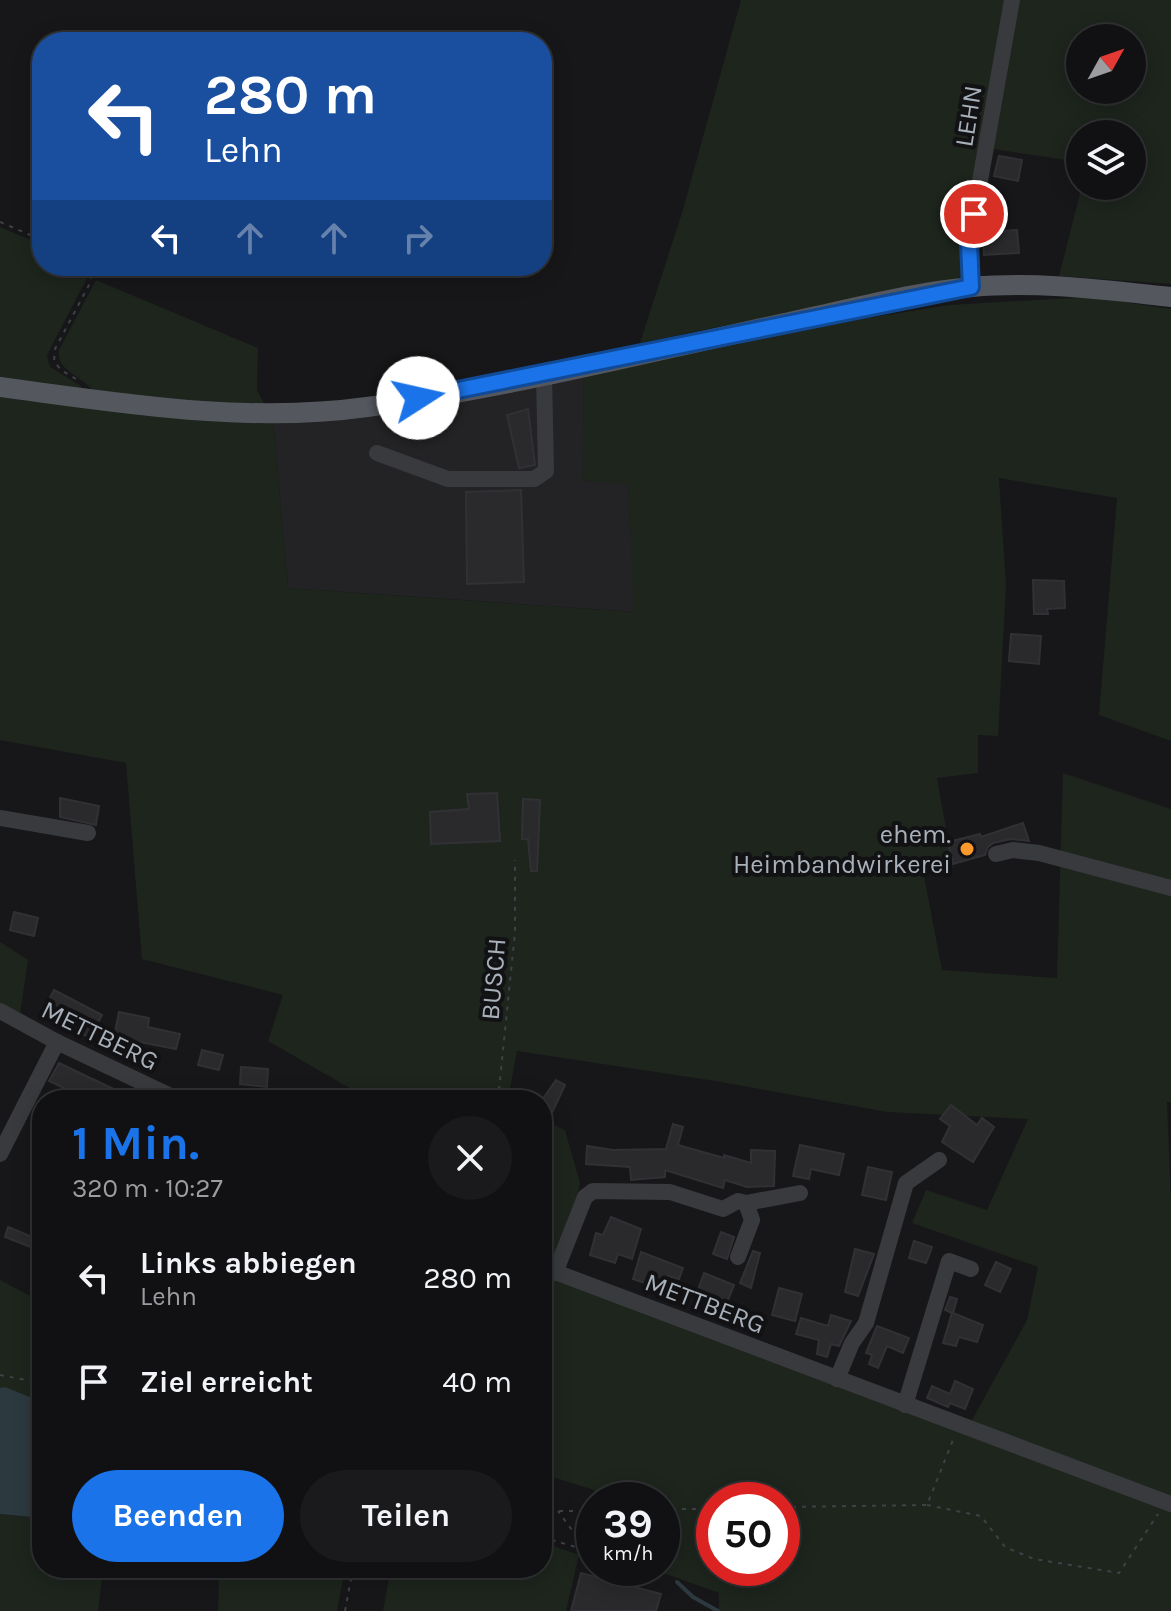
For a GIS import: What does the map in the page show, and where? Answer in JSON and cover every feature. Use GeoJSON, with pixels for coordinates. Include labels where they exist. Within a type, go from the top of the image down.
{"type":"FeatureCollection","features":[{"type":"Feature","properties":{"kind":"main road"},"geometry":{"type":"LineString","coordinates":[[0,387],[221,413],[324,411],[366,407],[544,374],[971,287],[1074,288],[1171,297]]}},
{"type":"Feature","properties":{"kind":"street","name":"LEHN"},"geometry":{"type":"LineString","coordinates":[[971,287],[969,243],[1012,0]]}},
{"type":"Feature","properties":{"kind":"street"},"geometry":{"type":"LineString","coordinates":[[377,453],[448,479],[534,479],[546,471],[544,374]]}},
{"type":"Feature","properties":{"kind":"street"},"geometry":{"type":"LineString","coordinates":[[0,818],[88,833]]}},
{"type":"Feature","properties":{"kind":"street"},"geometry":{"type":"LineString","coordinates":[[996,854],[1013,850],[1039,853],[1171,888]]}},
{"type":"Feature","properties":{"kind":"street","name":"METTBERG"},"geometry":{"type":"LineString","coordinates":[[0,1011],[158,1090]]}},
{"type":"Feature","properties":{"kind":"street"},"geometry":{"type":"LineString","coordinates":[[33,1090],[57,1042]]}},
{"type":"Feature","properties":{"kind":"street"},"geometry":{"type":"LineString","coordinates":[[0,1154],[32,1091]]}},
{"type":"Feature","properties":{"kind":"street"},"geometry":{"type":"LineString","coordinates":[[837,1379],[852,1343],[866,1323],[906,1183],[939,1160]]}},
{"type":"Feature","properties":{"kind":"street","name":"METTBERG"},"geometry":{"type":"LineString","coordinates":[[552,1264],[585,1197],[593,1191],[670,1192],[723,1209],[738,1201],[746,1203],[800,1193]]}},
{"type":"Feature","properties":{"kind":"street"},"geometry":{"type":"LineString","coordinates":[[738,1257],[752,1220],[746,1203]]}},
{"type":"Feature","properties":{"kind":"street"},"geometry":{"type":"LineString","coordinates":[[905,1405],[949,1261],[971,1269]]}},
{"type":"Feature","properties":{"kind":"street","name":"METTBERG"},"geometry":{"type":"LineString","coordinates":[[552,1271],[1168,1503]]}},
{"type":"Feature","properties":{"kind":"path"},"geometry":{"type":"LineString","coordinates":[[0,222],[32,236]]}},
{"type":"Feature","properties":{"kind":"path"},"geometry":{"type":"LineString","coordinates":[[88,399],[87,387],[61,370],[54,361],[55,349],[91,276]]}},
{"type":"Feature","properties":{"kind":"path","name":"BUSCH"},"geometry":{"type":"LineString","coordinates":[[499,1090],[515,932],[515,860]]}},
{"type":"Feature","properties":{"kind":"path"},"geometry":{"type":"LineString","coordinates":[[0,1375],[32,1381]]}},
{"type":"Feature","properties":{"kind":"path"},"geometry":{"type":"LineString","coordinates":[[927,1505],[959,1425]]}},
{"type":"Feature","properties":{"kind":"path"},"geometry":{"type":"LineString","coordinates":[[800,1507],[927,1505],[981,1516],[1005,1547],[1034,1559],[1119,1573],[1168,1503]]}},
{"type":"Feature","properties":{"kind":"path"},"geometry":{"type":"LineString","coordinates":[[576,1511],[558,1511],[576,1536]]}},
{"type":"Feature","properties":{"kind":"path"},"geometry":{"type":"LineString","coordinates":[[552,1540],[576,1547]]}},
{"type":"Feature","properties":{"kind":"path"},"geometry":{"type":"LineString","coordinates":[[345,1611],[351,1578]]}},
{"type":"Feature","properties":{"kind":"shaded area"},"geometry":{"type":"Polygon","coordinates":[[[741,0],[1008,0],[966,276],[640,343],[682,213],[741,0]]]}},
{"type":"Feature","properties":{"kind":"shaded area"},"geometry":{"type":"Polygon","coordinates":[[[1016,0],[1171,0],[1171,284],[1059,276],[1078,200],[1146,200],[1146,120],[1066,120],[1066,160],[993,149],[1016,0]]]}},
{"type":"Feature","properties":{"kind":"shaded area"},"geometry":{"type":"Polygon","coordinates":[[[0,227],[32,241],[32,276],[87,278],[47,355],[50,367],[81,386],[82,390],[0,379],[0,227]]]}},
{"type":"Feature","properties":{"kind":"shaded area"},"geometry":{"type":"Polygon","coordinates":[[[96,280],[258,348],[257,390],[265,405],[201,404],[94,392],[66,369],[59,357],[59,350],[96,280]]]}},
{"type":"Feature","properties":{"kind":"shaded area"},"geometry":{"type":"Polygon","coordinates":[[[1090,297],[1171,309],[1171,741],[1099,715],[1117,498],[999,478],[1006,585],[998,736],[978,735],[978,773],[937,778],[953,868],[923,871],[942,970],[1057,978],[1063,773],[1171,809],[1171,1102],[1167,1102],[1171,1204],[1171,1497],[971,1422],[1027,1320],[1038,1267],[912,1223],[926,1190],[987,1210],[1028,1119],[888,1112],[715,1081],[517,1051],[510,1090],[353,1090],[268,1041],[283,995],[142,959],[126,763],[0,740],[0,395],[273,419],[288,588],[634,612],[628,484],[582,481],[584,374],[812,327],[949,305],[1090,297]]]}},
{"type":"Feature","properties":{"kind":"shaded area"},"geometry":{"type":"Polygon","coordinates":[[[584,374],[583,481],[628,483],[635,612],[288,588],[273,419],[584,374]]]}},
{"type":"Feature","properties":{"kind":"shaded area"},"geometry":{"type":"Polygon","coordinates":[[[0,942],[28,960],[20,1015],[0,1005],[0,942]]]}},
{"type":"Feature","properties":{"kind":"shaded area"},"geometry":{"type":"Polygon","coordinates":[[[552,1124],[565,1130],[580,1183],[561,1268],[552,1264],[552,1124]]]}},
{"type":"Feature","properties":{"kind":"shaded area"},"geometry":{"type":"Polygon","coordinates":[[[552,1278],[1171,1511],[1171,1611],[719,1611],[719,1593],[699,1586],[800,1586],[800,1482],[696,1482],[696,1585],[680,1579],[680,1482],[576,1482],[576,1484],[552,1477],[552,1278]]]}},
{"type":"Feature","properties":{"kind":"shaded area"},"geometry":{"type":"Polygon","coordinates":[[[0,1280],[32,1297],[32,1399],[0,1388],[0,1280]]]}},
{"type":"Feature","properties":{"kind":"shaded area"},"geometry":{"type":"Polygon","coordinates":[[[5,1387],[32,1398],[32,1517],[0,1514],[0,1388],[5,1387]]]}},
{"type":"Feature","properties":{"kind":"shaded area"},"geometry":{"type":"Polygon","coordinates":[[[0,1514],[32,1517],[32,1578],[102,1578],[98,1611],[0,1611],[0,1514]]]}},
{"type":"Feature","properties":{"kind":"shaded area"},"geometry":{"type":"Polygon","coordinates":[[[552,1546],[576,1554],[576,1568],[566,1611],[383,1611],[389,1578],[552,1578],[552,1546]]]}},
{"type":"Feature","properties":{"kind":"shaded area"},"geometry":{"type":"Polygon","coordinates":[[[219,1578],[343,1578],[337,1611],[218,1611],[219,1578]]]}},
{"type":"Feature","properties":{"kind":"building"},"geometry":{"type":"Polygon","coordinates":[[[999,156],[1022,160],[1018,181],[994,176],[999,156]]]}},
{"type":"Feature","properties":{"kind":"building"},"geometry":{"type":"Polygon","coordinates":[[[1017,230],[1019,253],[984,255],[983,242],[988,241],[987,232],[1017,230]]]}},
{"type":"Feature","properties":{"kind":"building"},"geometry":{"type":"Polygon","coordinates":[[[528,409],[535,465],[519,468],[507,415],[528,409]]]}},
{"type":"Feature","properties":{"kind":"building"},"geometry":{"type":"Polygon","coordinates":[[[521,490],[524,582],[467,584],[466,492],[521,490]]]}},
{"type":"Feature","properties":{"kind":"building"},"geometry":{"type":"Polygon","coordinates":[[[1033,580],[1064,581],[1065,608],[1047,609],[1048,614],[1034,614],[1033,580]]]}},
{"type":"Feature","properties":{"kind":"building"},"geometry":{"type":"Polygon","coordinates":[[[1011,634],[1041,636],[1039,664],[1009,661],[1011,634]]]}},
{"type":"Feature","properties":{"kind":"building"},"geometry":{"type":"Polygon","coordinates":[[[497,793],[500,841],[431,844],[430,812],[469,809],[467,794],[497,793]]]}},
{"type":"Feature","properties":{"kind":"building"},"geometry":{"type":"Polygon","coordinates":[[[60,798],[99,806],[96,825],[60,817],[60,798]]]}},
{"type":"Feature","properties":{"kind":"building"},"geometry":{"type":"Polygon","coordinates":[[[523,799],[540,800],[537,871],[531,871],[528,839],[522,839],[523,799]]]}},
{"type":"Feature","properties":{"kind":"building"},"geometry":{"type":"Polygon","coordinates":[[[1023,823],[1029,841],[1011,839],[993,843],[985,855],[953,864],[948,842],[980,834],[981,837],[1023,823]]]}},
{"type":"Feature","properties":{"kind":"building"},"geometry":{"type":"Polygon","coordinates":[[[14,912],[38,918],[34,936],[10,930],[14,912]]]}},
{"type":"Feature","properties":{"kind":"building"},"geometry":{"type":"Polygon","coordinates":[[[54,990],[102,1015],[90,1038],[42,1013],[54,990]]]}},
{"type":"Feature","properties":{"kind":"building"},"geometry":{"type":"Polygon","coordinates":[[[119,1012],[149,1018],[148,1027],[180,1034],[176,1049],[114,1037],[119,1012]]]}},
{"type":"Feature","properties":{"kind":"building"},"geometry":{"type":"Polygon","coordinates":[[[202,1050],[223,1055],[219,1070],[198,1065],[202,1050]]]}},
{"type":"Feature","properties":{"kind":"building"},"geometry":{"type":"Polygon","coordinates":[[[59,1063],[116,1090],[68,1090],[49,1081],[59,1063]]]}},
{"type":"Feature","properties":{"kind":"building"},"geometry":{"type":"Polygon","coordinates":[[[241,1067],[268,1069],[267,1087],[240,1084],[241,1067]]]}},
{"type":"Feature","properties":{"kind":"building"},"geometry":{"type":"Polygon","coordinates":[[[556,1080],[565,1085],[552,1113],[552,1090],[549,1090],[556,1080]]]}},
{"type":"Feature","properties":{"kind":"building"},"geometry":{"type":"Polygon","coordinates":[[[951,1105],[977,1125],[982,1118],[994,1127],[973,1162],[942,1142],[950,1126],[940,1119],[951,1105]]]}},
{"type":"Feature","properties":{"kind":"building"},"geometry":{"type":"Polygon","coordinates":[[[673,1124],[683,1127],[678,1145],[724,1158],[724,1155],[751,1163],[751,1150],[775,1151],[774,1186],[747,1187],[725,1180],[723,1188],[665,1170],[665,1177],[631,1180],[630,1167],[586,1164],[587,1146],[613,1150],[666,1149],[673,1124]]]}},
{"type":"Feature","properties":{"kind":"building"},"geometry":{"type":"Polygon","coordinates":[[[800,1145],[844,1154],[839,1175],[811,1169],[809,1179],[793,1176],[800,1145]]]}},
{"type":"Feature","properties":{"kind":"building"},"geometry":{"type":"Polygon","coordinates":[[[868,1167],[892,1172],[886,1200],[862,1195],[868,1167]]]}},
{"type":"Feature","properties":{"kind":"building"},"geometry":{"type":"Polygon","coordinates":[[[611,1217],[641,1229],[632,1259],[618,1254],[615,1263],[590,1255],[596,1233],[603,1235],[611,1217]]]}},
{"type":"Feature","properties":{"kind":"building"},"geometry":{"type":"Polygon","coordinates":[[[8,1227],[32,1237],[32,1248],[5,1237],[8,1227]]]}},
{"type":"Feature","properties":{"kind":"building"},"geometry":{"type":"Polygon","coordinates":[[[721,1232],[734,1237],[727,1259],[713,1254],[721,1232]]]}},
{"type":"Feature","properties":{"kind":"building"},"geometry":{"type":"Polygon","coordinates":[[[914,1241],[932,1247],[926,1263],[909,1258],[914,1241]]]}},
{"type":"Feature","properties":{"kind":"building"},"geometry":{"type":"Polygon","coordinates":[[[855,1249],[874,1254],[858,1296],[845,1292],[855,1249]]]}},
{"type":"Feature","properties":{"kind":"building"},"geometry":{"type":"Polygon","coordinates":[[[753,1251],[760,1253],[751,1288],[740,1283],[753,1251]]]}},
{"type":"Feature","properties":{"kind":"building"},"geometry":{"type":"Polygon","coordinates":[[[641,1252],[683,1268],[679,1279],[668,1276],[664,1289],[633,1279],[641,1252]]]}},
{"type":"Feature","properties":{"kind":"building"},"geometry":{"type":"Polygon","coordinates":[[[996,1262],[1011,1269],[1000,1292],[985,1285],[996,1262]]]}},
{"type":"Feature","properties":{"kind":"building"},"geometry":{"type":"Polygon","coordinates":[[[704,1273],[734,1285],[722,1315],[709,1310],[714,1296],[698,1290],[704,1273]]]}},
{"type":"Feature","properties":{"kind":"building"},"geometry":{"type":"Polygon","coordinates":[[[779,1288],[802,1294],[795,1321],[772,1315],[779,1288]]]}},
{"type":"Feature","properties":{"kind":"building"},"geometry":{"type":"Polygon","coordinates":[[[950,1297],[957,1299],[953,1313],[983,1325],[977,1342],[959,1337],[956,1346],[943,1343],[952,1313],[945,1310],[950,1297]]]}},
{"type":"Feature","properties":{"kind":"building"},"geometry":{"type":"Polygon","coordinates":[[[831,1315],[851,1321],[839,1346],[831,1344],[827,1357],[817,1354],[819,1340],[796,1334],[801,1318],[828,1326],[831,1315]]]}},
{"type":"Feature","properties":{"kind":"building"},"geometry":{"type":"Polygon","coordinates":[[[877,1326],[909,1338],[903,1353],[887,1346],[878,1368],[869,1364],[872,1355],[866,1353],[877,1326]]]}},
{"type":"Feature","properties":{"kind":"building"},"geometry":{"type":"Polygon","coordinates":[[[955,1381],[973,1389],[965,1409],[950,1403],[948,1407],[927,1398],[932,1386],[950,1394],[955,1381]]]}},
{"type":"Feature","properties":{"kind":"building"},"geometry":{"type":"Polygon","coordinates":[[[578,1586],[631,1586],[661,1594],[656,1611],[571,1611],[578,1586]]]}},
{"type":"Feature","properties":{"kind":"waterway"},"geometry":{"type":"LineString","coordinates":[[680,1585],[693,1597],[718,1611]]}},
{"type":"Feature","properties":{"kind":"place","name":"ehem. Heimbandwirkerei"},"geometry":{"type":"Point","coordinates":[967,849]}},
{"type":"Feature","properties":{"kind":"route"},"geometry":{"type":"LineString","coordinates":[[418,398],[971,287],[969,243],[974,214]]}}]}
